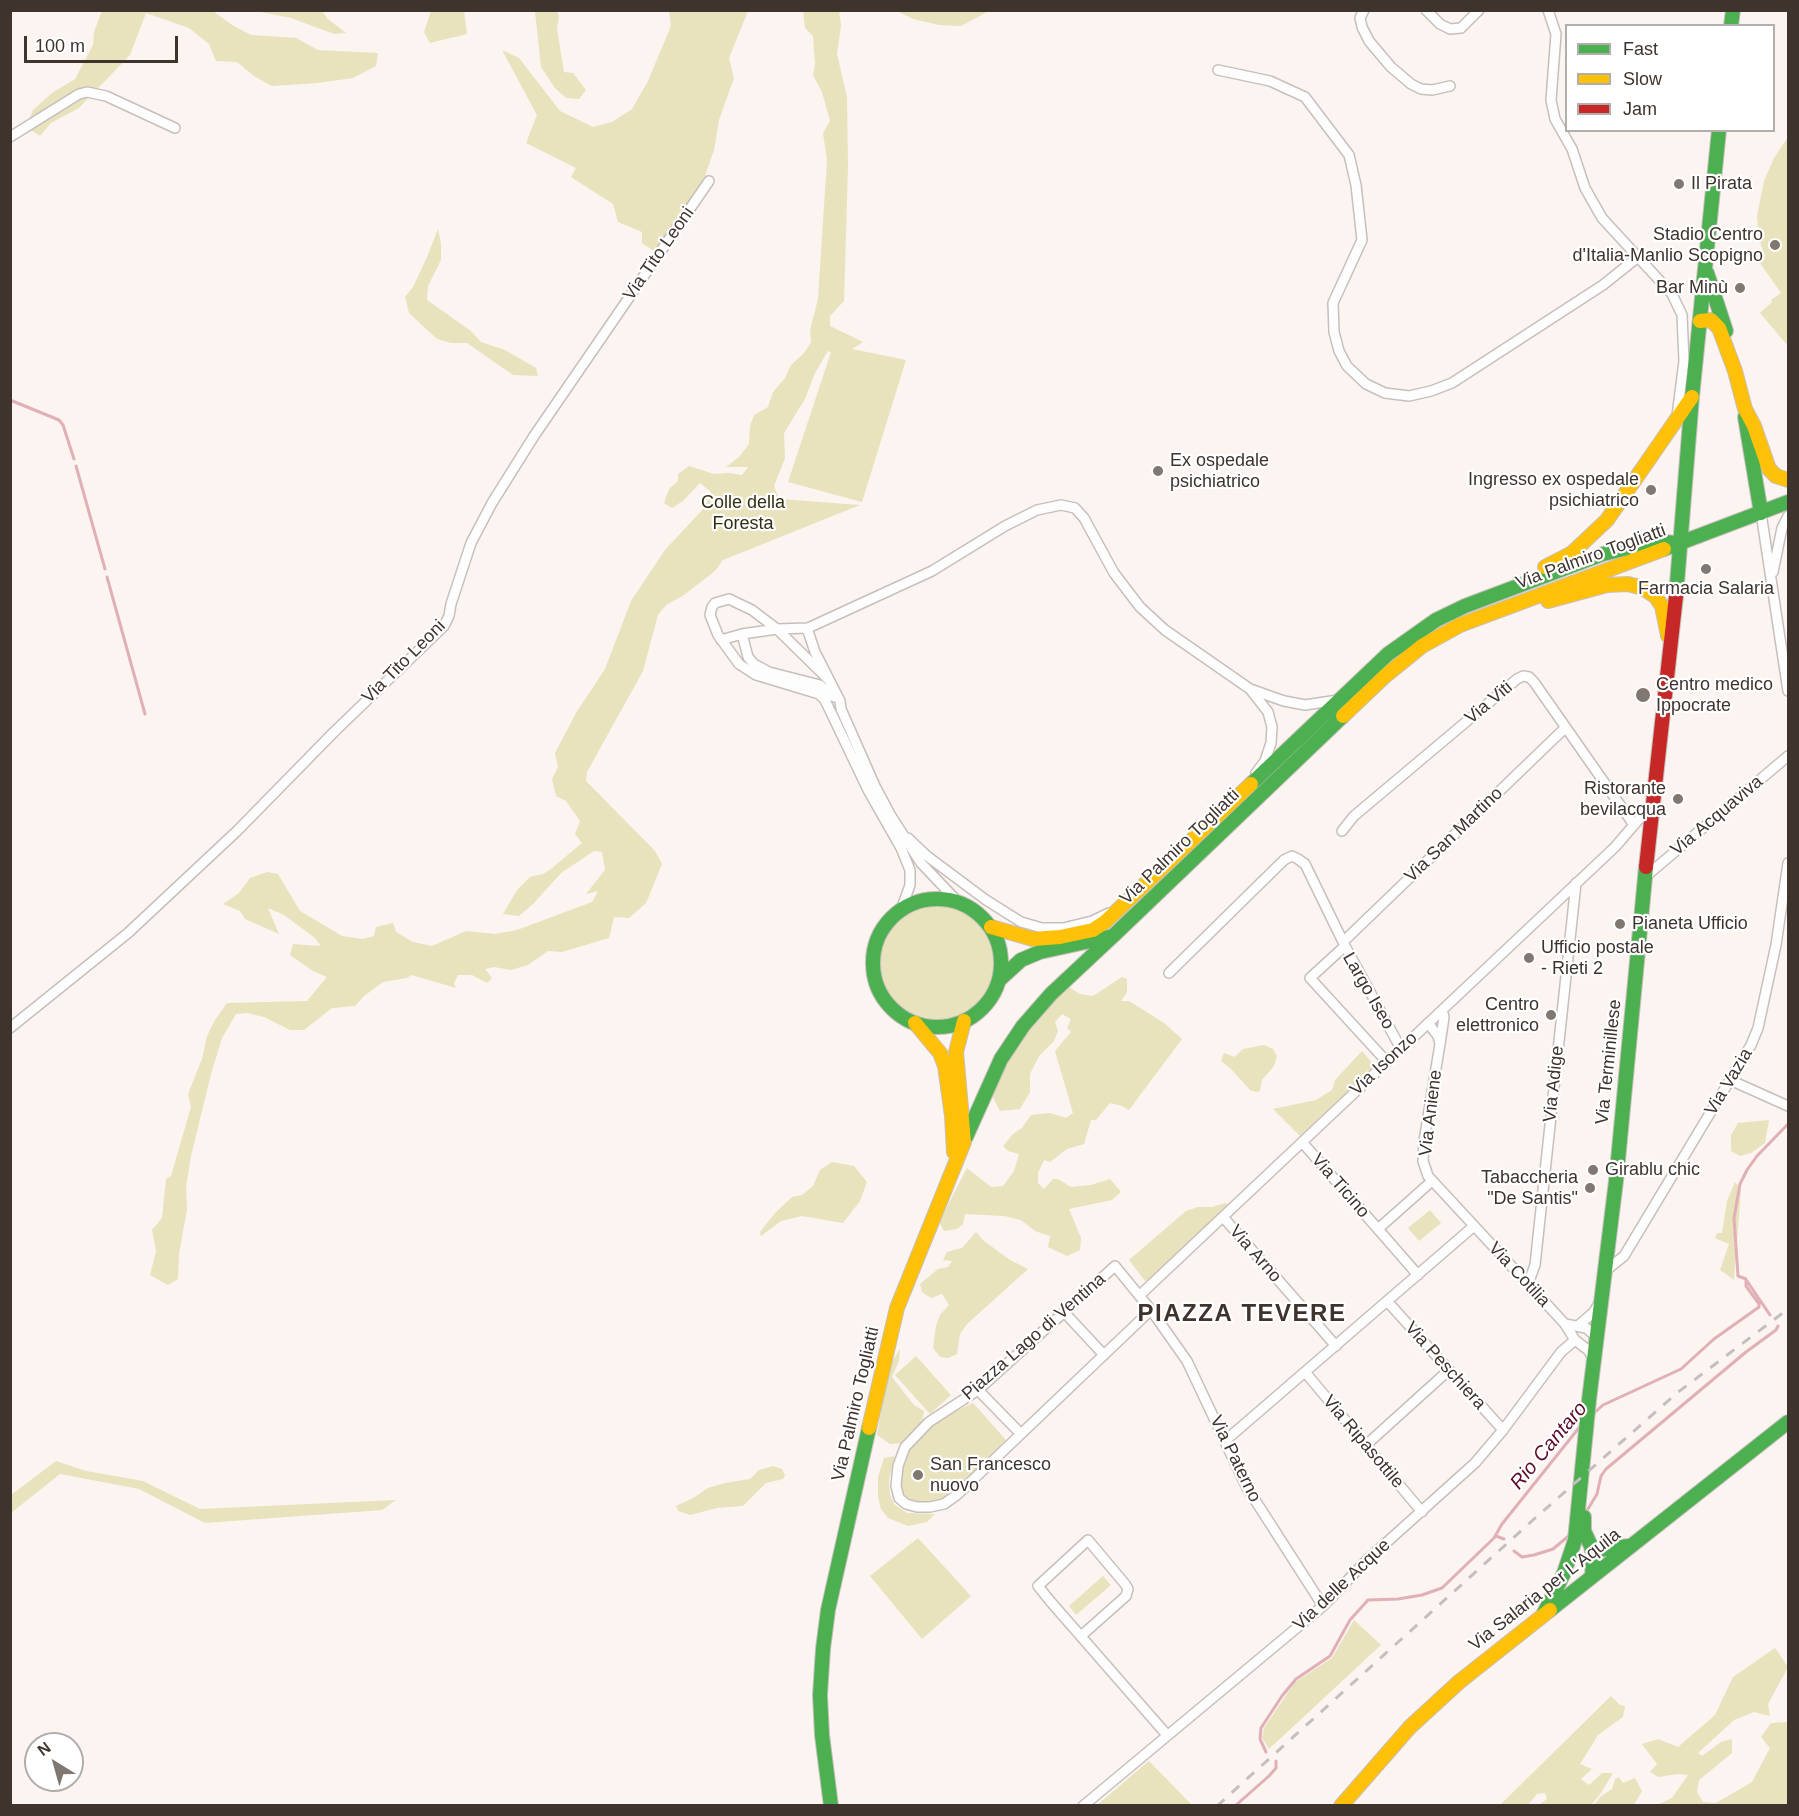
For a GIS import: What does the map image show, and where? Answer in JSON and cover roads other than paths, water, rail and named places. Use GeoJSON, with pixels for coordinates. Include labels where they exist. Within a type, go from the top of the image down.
{"type":"FeatureCollection","features":[{"type":"Feature","properties":{"kind":"street"},"geometry":{"type":"LineString","coordinates":[[1364,10],[1360,18],[1369,41],[1404,78],[1421,89],[1432,90],[1450,86]]}},
{"type":"Feature","properties":{"kind":"street"},"geometry":{"type":"LineString","coordinates":[[1426,10],[1440,24],[1450,29],[1461,28],[1479,10]]}},
{"type":"Feature","properties":{"kind":"street"},"geometry":{"type":"LineString","coordinates":[[1548,10],[1556,34],[1551,100],[1555,119],[1572,149],[1585,188],[1602,218],[1672,294],[1682,315],[1684,361],[1677,416]]}},
{"type":"Feature","properties":{"kind":"street"},"geometry":{"type":"LineString","coordinates":[[1218,70],[1270,81],[1305,97],[1349,155],[1356,185],[1362,240],[1333,303],[1334,332],[1339,351],[1347,366],[1366,384],[1385,393],[1409,396],[1452,383],[1603,285],[1638,257]]}},
{"type":"Feature","properties":{"kind":"street"},"geometry":{"type":"LineString","coordinates":[[10,137],[79,94],[87,92],[106,96],[175,128]]}},
{"type":"Feature","properties":{"kind":"street"},"geometry":{"type":"LineString","coordinates":[[1719,132],[1706,267],[1735,360],[1735,371]]}},
{"type":"Feature","properties":{"kind":"street","name":"Via Tito Leoni"},"geometry":{"type":"LineString","coordinates":[[10,1028],[128,933],[237,831],[334,732],[444,626],[471,543],[492,503],[552,409],[710,181]]}},
{"type":"Feature","properties":{"kind":"street","name":"Via Terminillese"},"geometry":{"type":"LineString","coordinates":[[1592,1546],[1579,1525],[1593,1400],[1593,1364],[1605,1272],[1649,838],[1671,650],[1692,397],[1706,267]]}},
{"type":"Feature","properties":{"kind":"street"},"geometry":{"type":"LineString","coordinates":[[1700,321],[1709,319],[1717,325],[1735,371],[1745,409],[1754,426],[1769,469],[1776,476],[1788,480]]}},
{"type":"Feature","properties":{"kind":"street"},"geometry":{"type":"LineString","coordinates":[[1465,606],[1489,590],[1555,563],[1586,542],[1607,520],[1692,397]]}},
{"type":"Feature","properties":{"kind":"street"},"geometry":{"type":"LineString","coordinates":[[1745,409],[1745,424],[1788,691]]}},
{"type":"Feature","properties":{"kind":"street"},"geometry":{"type":"LineString","coordinates":[[1680,544],[1788,502]]}},
{"type":"Feature","properties":{"kind":"street"},"geometry":{"type":"LineString","coordinates":[[721,640],[742,634],[777,629],[807,628],[932,571],[1005,525],[1037,510],[1061,505],[1075,508],[1084,518],[1114,573],[1140,607],[1165,630],[1250,689],[1284,701],[1305,705],[1338,700]]}},
{"type":"Feature","properties":{"kind":"street"},"geometry":{"type":"LineString","coordinates":[[1682,514],[1698,526],[1717,530]]}},
{"type":"Feature","properties":{"kind":"street"},"geometry":{"type":"LineString","coordinates":[[1771,581],[1779,537],[1788,516]]}},
{"type":"Feature","properties":{"kind":"street","name":"Via Palmiro Togliatti"},"geometry":{"type":"LineString","coordinates":[[991,927],[1032,939],[1060,937],[1093,930],[1119,909],[1338,700],[1411,636],[1436,620],[1465,606],[1603,554],[1657,541],[1680,544]]}},
{"type":"Feature","properties":{"kind":"street","name":"Via Palmiro Togliatti"},"geometry":{"type":"LineString","coordinates":[[831,1806],[822,1735],[820,1695],[828,1610],[897,1308],[964,1142],[1001,1059],[1023,1026],[1051,994],[1385,676],[1422,646],[1460,625],[1680,544]]}},
{"type":"Feature","properties":{"kind":"street"},"geometry":{"type":"LineString","coordinates":[[1460,625],[1489,619],[1606,585],[1628,584],[1643,588],[1655,596],[1662,606],[1671,650]]}},
{"type":"Feature","properties":{"kind":"street"},"geometry":{"type":"LineString","coordinates":[[829,681],[777,629],[752,610],[729,599],[715,603],[712,607],[710,615],[721,640],[739,664],[749,672],[804,688],[819,694],[825,700],[910,870],[910,885],[901,910]]}},
{"type":"Feature","properties":{"kind":"street"},"geometry":{"type":"LineString","coordinates":[[807,628],[815,652],[840,701],[841,709]]}},
{"type":"Feature","properties":{"kind":"street"},"geometry":{"type":"LineString","coordinates":[[742,634],[748,657],[754,664],[769,672],[820,685],[831,694],[841,709],[875,786],[909,846],[921,863],[958,902],[976,912],[991,927],[1001,953],[999,980]]}},
{"type":"Feature","properties":{"kind":"street","name":"Via Viti"},"geometry":{"type":"LineString","coordinates":[[1342,831],[1354,816],[1523,676],[1529,677],[1534,682],[1634,825]]}},
{"type":"Feature","properties":{"kind":"street"},"geometry":{"type":"LineString","coordinates":[[1242,792],[1265,761],[1271,743],[1272,727],[1268,712],[1250,689]]}},
{"type":"Feature","properties":{"kind":"street","name":"Via San Martino"},"geometry":{"type":"LineString","coordinates":[[1344,944],[1565,728]]}},
{"type":"Feature","properties":{"kind":"street","name":"Via Acquaviva"},"geometry":{"type":"LineString","coordinates":[[1645,877],[1788,756]]}},
{"type":"Feature","properties":{"kind":"street","name":"Via Isonzo"},"geometry":{"type":"LineString","coordinates":[[1140,1295],[1576,883],[1627,833],[1653,802]]}},
{"type":"Feature","properties":{"kind":"street"},"geometry":{"type":"LineString","coordinates":[[1634,825],[1651,823]]}},
{"type":"Feature","properties":{"kind":"street"},"geometry":{"type":"LineString","coordinates":[[1627,833],[1639,829],[1649,838]]}},
{"type":"Feature","properties":{"kind":"street"},"geometry":{"type":"LineString","coordinates":[[901,831],[927,856],[986,900],[1021,922],[1042,928],[1063,928],[1092,921],[1119,909]]}},
{"type":"Feature","properties":{"kind":"street"},"geometry":{"type":"LineString","coordinates":[[1169,973],[1284,860],[1292,856],[1305,864],[1344,944]]}},
{"type":"Feature","properties":{"kind":"street","name":"Via Vazia"},"geometry":{"type":"LineString","coordinates":[[1605,1272],[1624,1256],[1751,1045],[1758,1028],[1776,945],[1788,863]]}},
{"type":"Feature","properties":{"kind":"street","name":"Via Adige"},"geometry":{"type":"LineString","coordinates":[[1528,1284],[1535,1265],[1576,883]]}},
{"type":"Feature","properties":{"kind":"street"},"geometry":{"type":"LineString","coordinates":[[958,902],[928,899],[914,903],[889,920],[880,933],[873,963],[880,993],[901,1016],[915,1023],[940,1027],[964,1021],[986,1004],[999,980],[1021,960],[1040,952],[1113,936]]}},
{"type":"Feature","properties":{"kind":"street"},"geometry":{"type":"LineString","coordinates":[[1555,903],[1572,919]]}},
{"type":"Feature","properties":{"kind":"street","name":"Largo Iseo"},"geometry":{"type":"LineString","coordinates":[[1387,1062],[1310,978],[1344,944],[1401,1049]]}},
{"type":"Feature","properties":{"kind":"street","name":"Via Aniene"},"geometry":{"type":"LineString","coordinates":[[1432,1181],[1424,1161],[1424,1141],[1444,1017],[1442,1010]]}},
{"type":"Feature","properties":{"kind":"street","name":"Via Palmiro Togliatti"},"geometry":{"type":"LineString","coordinates":[[964,1021],[956,1052],[964,1142]]}},
{"type":"Feature","properties":{"kind":"street"},"geometry":{"type":"LineString","coordinates":[[915,1023],[940,1053],[945,1066],[955,1146],[949,1178]]}},
{"type":"Feature","properties":{"kind":"street","name":"Via Aniene"},"geometry":{"type":"LineString","coordinates":[[1428,1023],[1438,1036],[1440,1044]]}},
{"type":"Feature","properties":{"kind":"street"},"geometry":{"type":"LineString","coordinates":[[1730,1080],[1786,1105]]}},
{"type":"Feature","properties":{"kind":"street","name":"Via Ticino"},"geometry":{"type":"LineString","coordinates":[[1302,1142],[1378,1229]]}},
{"type":"Feature","properties":{"kind":"street"},"geometry":{"type":"LineString","coordinates":[[1226,1440],[1418,1275],[1474,1226],[1432,1181],[1378,1229],[1418,1275]]}},
{"type":"Feature","properties":{"kind":"street","name":"Via Arno"},"geometry":{"type":"LineString","coordinates":[[1223,1217],[1335,1346]]}},
{"type":"Feature","properties":{"kind":"street","name":"Via Cotilia"},"geometry":{"type":"LineString","coordinates":[[1474,1226],[1564,1324]]}},
{"type":"Feature","properties":{"kind":"street","name":"Piazza Lago di Ventina"},"geometry":{"type":"LineString","coordinates":[[1115,1266],[1151,1310],[958,1494],[944,1504],[917,1507],[906,1504],[899,1497],[896,1486],[898,1466],[905,1447],[929,1422],[978,1390],[1115,1266]]}},
{"type":"Feature","properties":{"kind":"street"},"geometry":{"type":"LineString","coordinates":[[1564,1324],[1579,1325],[1594,1312],[1601,1298]]}},
{"type":"Feature","properties":{"kind":"street","name":"Via Peschiera"},"geometry":{"type":"LineString","coordinates":[[1387,1301],[1503,1430]]}},
{"type":"Feature","properties":{"kind":"street","name":"Via Paterno"},"geometry":{"type":"LineString","coordinates":[[1151,1310],[1187,1361],[1246,1486],[1323,1606]]}},
{"type":"Feature","properties":{"kind":"street"},"geometry":{"type":"LineString","coordinates":[[1064,1312],[1104,1355]]}},
{"type":"Feature","properties":{"kind":"street"},"geometry":{"type":"LineString","coordinates":[[1564,1324],[1577,1342],[1588,1350],[1593,1364]]}},
{"type":"Feature","properties":{"kind":"street"},"geometry":{"type":"LineString","coordinates":[[1579,1325],[1597,1337]]}},
{"type":"Feature","properties":{"kind":"street","name":"Via delle Acque"},"geometry":{"type":"LineString","coordinates":[[1083,1806],[1323,1606],[1367,1560],[1475,1463],[1503,1430],[1561,1352],[1577,1342],[1587,1344],[1597,1337]]}},
{"type":"Feature","properties":{"kind":"street"},"geometry":{"type":"LineString","coordinates":[[1366,1445],[1449,1370]]}},
{"type":"Feature","properties":{"kind":"street","name":"Via Ripasottile"},"geometry":{"type":"LineString","coordinates":[[1305,1372],[1422,1512]]}},
{"type":"Feature","properties":{"kind":"street"},"geometry":{"type":"LineString","coordinates":[[978,1390],[1021,1434]]}},
{"type":"Feature","properties":{"kind":"street","name":"Via Salaria per L'Aquila"},"geometry":{"type":"LineString","coordinates":[[1341,1806],[1422,1715],[1544,1613],[1788,1422]]}},
{"type":"Feature","properties":{"kind":"street"},"geometry":{"type":"LineString","coordinates":[[1579,1525],[1579,1558],[1592,1576]]}},
{"type":"Feature","properties":{"kind":"street"},"geometry":{"type":"LineString","coordinates":[[1544,1613],[1564,1574],[1579,1525]]}},
{"type":"Feature","properties":{"kind":"street"},"geometry":{"type":"LineString","coordinates":[[1081,1636],[1126,1596],[1128,1589],[1088,1540],[1038,1586],[1081,1636],[1167,1735]]}},
{"type":"Feature","properties":{"kind":"street"},"geometry":{"type":"LineString","coordinates":[[1592,1546],[1598,1550],[1606,1550],[1631,1546]]}},
{"type":"Feature","properties":{"kind":"street"},"geometry":{"type":"LineString","coordinates":[[1592,1546],[1592,1576]]}},
{"type":"Feature","properties":{"kind":"waterway"},"geometry":{"type":"LineString","coordinates":[[10,400],[59,420],[63,425],[74,459]]}},
{"type":"Feature","properties":{"kind":"waterway"},"geometry":{"type":"LineString","coordinates":[[76,466],[105,569]]}},
{"type":"Feature","properties":{"kind":"waterway"},"geometry":{"type":"LineString","coordinates":[[107,577],[145,714]]}},
{"type":"Feature","properties":{"kind":"waterway","name":"Rio Cantaro"},"geometry":{"type":"LineString","coordinates":[[1593,1414],[1603,1405],[1681,1369],[1714,1339],[1759,1307],[1746,1286],[1746,1279],[1738,1276],[1734,1218],[1740,1184],[1747,1170],[1757,1156],[1788,1124]]}},
{"type":"Feature","properties":{"kind":"waterway","name":"Rio Cantaro"},"geometry":{"type":"LineString","coordinates":[[1747,1281],[1770,1315]]}},
{"type":"Feature","properties":{"kind":"waterway","name":"Rio Cantaro"},"geometry":{"type":"LineString","coordinates":[[1585,1514],[1597,1494],[1601,1476],[1606,1469],[1778,1326]]}},
{"type":"Feature","properties":{"kind":"waterway","name":"Rio Cantaro"},"geometry":{"type":"LineString","coordinates":[[1266,1752],[1260,1739],[1261,1728],[1282,1696],[1296,1679],[1330,1656],[1350,1620],[1368,1600],[1398,1599],[1422,1595],[1442,1588],[1494,1538],[1502,1524],[1582,1424]]}},
{"type":"Feature","properties":{"kind":"waterway","name":"Rio Cantaro"},"geometry":{"type":"LineString","coordinates":[[1514,1551],[1522,1557],[1534,1555],[1553,1549],[1571,1534]]}},
{"type":"Feature","properties":{"kind":"waterway","name":"Rio Cantaro"},"geometry":{"type":"LineString","coordinates":[[1496,1536],[1504,1539]]}},
{"type":"Feature","properties":{"kind":"waterway","name":"Rio Cantaro"},"geometry":{"type":"LineString","coordinates":[[1235,1806],[1269,1776],[1276,1768],[1276,1761]]}},
{"type":"Feature","properties":{"kind":"railway"},"geometry":{"type":"LineString","coordinates":[[1217,1806],[1677,1393],[1788,1309]]}},
{"type":"Feature","properties":{"kind":"place","name":"Il Pirata"},"geometry":{"type":"Point","coordinates":[1679,184]}},
{"type":"Feature","properties":{"kind":"place","name":"Stadio Centro d'Italia-Manlio Scopigno"},"geometry":{"type":"Point","coordinates":[1775,245]}},
{"type":"Feature","properties":{"kind":"place","name":"Bar Minù"},"geometry":{"type":"Point","coordinates":[1740,288]}},
{"type":"Feature","properties":{"kind":"place","name":"Ex ospedale psichiatrico"},"geometry":{"type":"Point","coordinates":[1158,471]}},
{"type":"Feature","properties":{"kind":"place","name":"Ingresso ex ospedale psichiatrico"},"geometry":{"type":"Point","coordinates":[1651,490]}},
{"type":"Feature","properties":{"kind":"place","name":"Farmacia Salaria"},"geometry":{"type":"Point","coordinates":[1706,569]}},
{"type":"Feature","properties":{"kind":"place","name":"Centro medico Ippocrate"},"geometry":{"type":"Point","coordinates":[1643,695]}},
{"type":"Feature","properties":{"kind":"place","name":"Ristorante bevilacqua"},"geometry":{"type":"Point","coordinates":[1678,799]}},
{"type":"Feature","properties":{"kind":"place","name":"Pianeta Ufficio"},"geometry":{"type":"Point","coordinates":[1620,924]}},
{"type":"Feature","properties":{"kind":"place","name":"Ufficio postale - Rieti 2"},"geometry":{"type":"Point","coordinates":[1529,958]}},
{"type":"Feature","properties":{"kind":"place","name":"Centro elettronico"},"geometry":{"type":"Point","coordinates":[1551,1015]}},
{"type":"Feature","properties":{"kind":"place","name":"Girablu chic"},"geometry":{"type":"Point","coordinates":[1593,1170]}},
{"type":"Feature","properties":{"kind":"place","name":"Tabaccheria \"De Santis\""},"geometry":{"type":"Point","coordinates":[1590,1188]}},
{"type":"Feature","properties":{"kind":"place","name":"San Francesco nuovo"},"geometry":{"type":"Point","coordinates":[918,1475]}},
{"type":"Feature","properties":{"kind":"district","name":"PIAZZA TEVERE"},"geometry":{"type":"Point","coordinates":[1242,1314]}},
{"type":"Feature","properties":{"kind":"park label","name":"Colle della Foresta"},"geometry":{"type":"Point","coordinates":[743,513]}}]}
